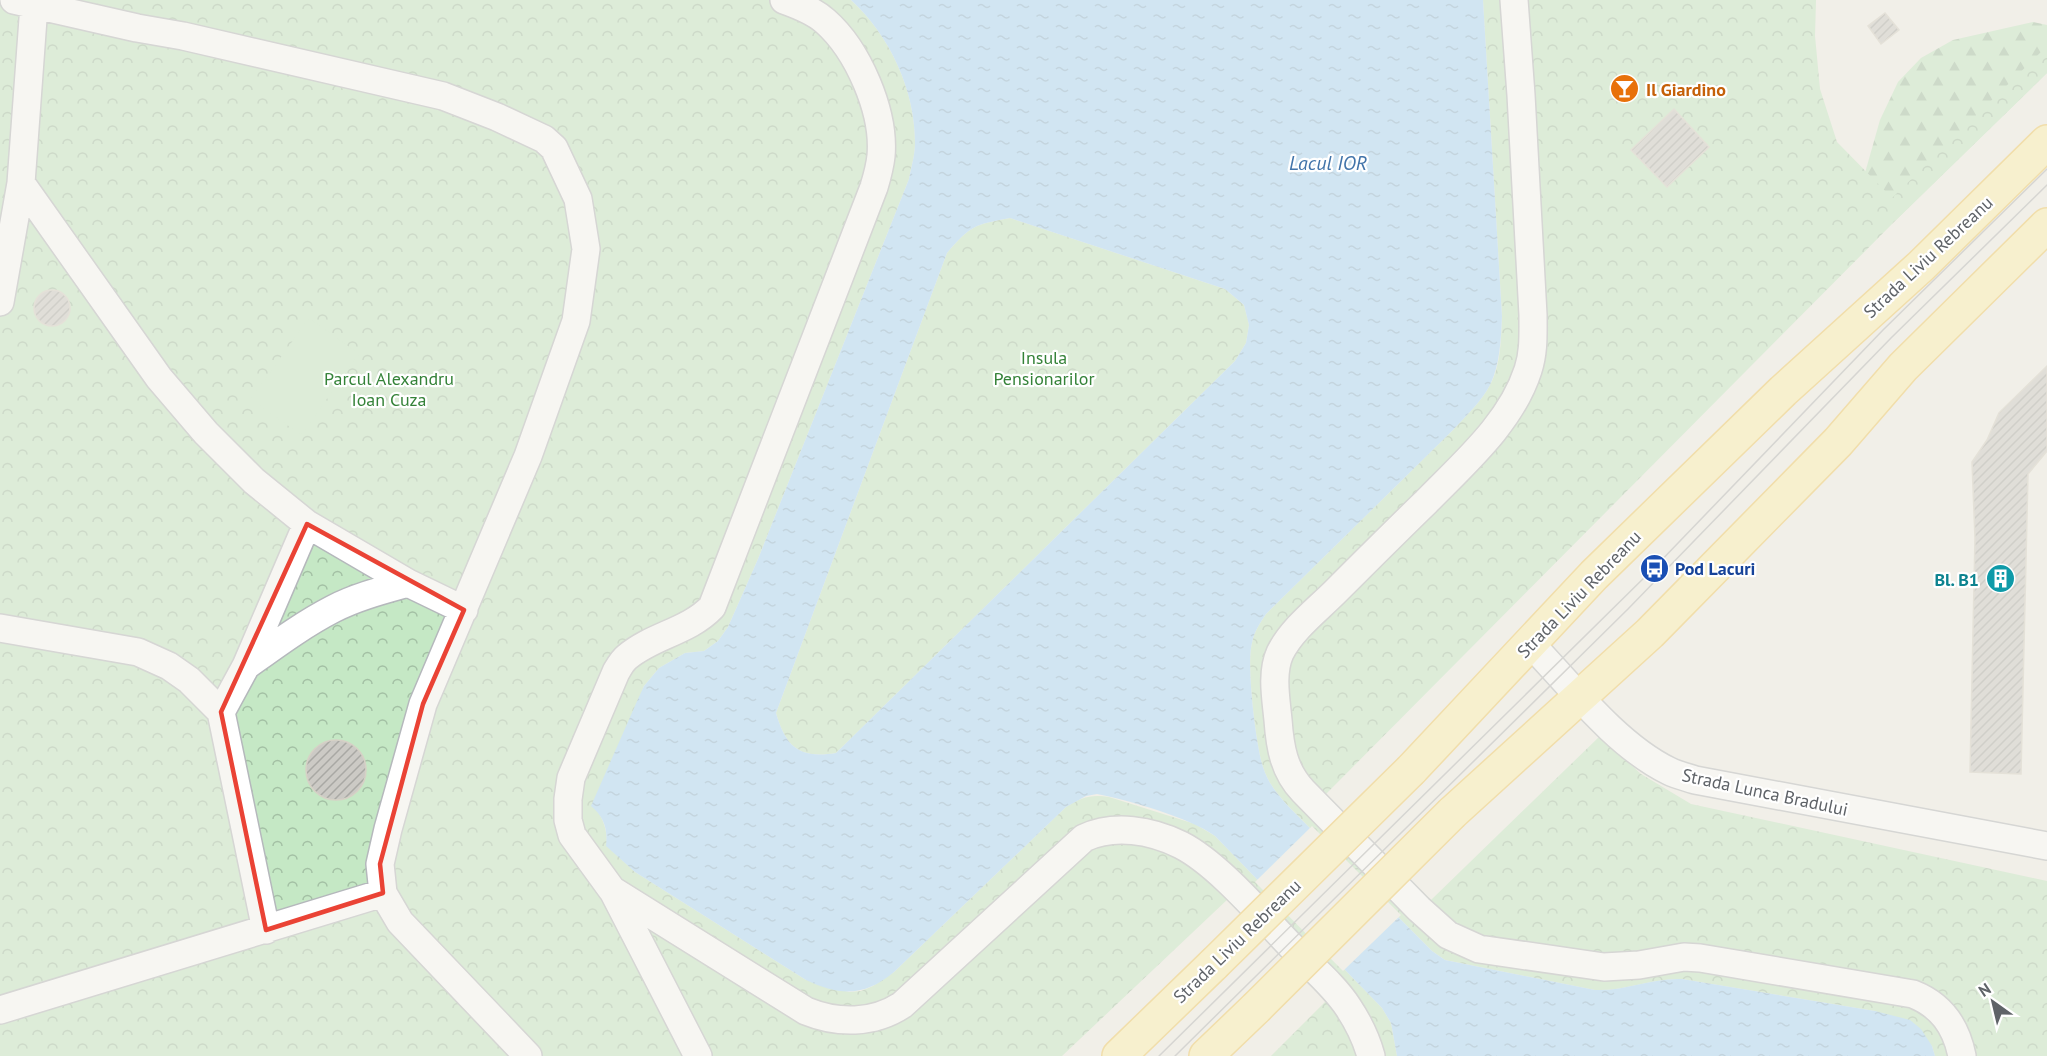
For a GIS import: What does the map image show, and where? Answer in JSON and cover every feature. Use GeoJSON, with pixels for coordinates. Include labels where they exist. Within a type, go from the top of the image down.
{"type":"FeatureCollection","features":[{"type":"Feature","properties":{"kind":"main road","name":"Strada Liviu Rebreanu"},"geometry":{"type":"LineString","coordinates":[[1119,1056],[1411,770],[1594,575],[1766,407],[1921,266],[2047,142]]}},
{"type":"Feature","properties":{"kind":"main road"},"geometry":{"type":"LineString","coordinates":[[1206,1056],[1452,813],[1650,633],[1838,442],[1903,367],[2047,225]]}},
{"type":"Feature","properties":{"kind":"street"},"geometry":{"type":"LineString","coordinates":[[698,1056],[612,890],[572,835],[568,810],[571,778],[616,672],[625,658],[701,619],[712,607],[879,170],[881,155],[879,127],[874,102],[862,71],[838,34],[824,20],[784,0]]}},
{"type":"Feature","properties":{"kind":"street"},"geometry":{"type":"LineString","coordinates":[[1514,0],[1533,315],[1533,348],[1529,369],[1521,388],[1496,428],[1300,627],[1281,651],[1275,676],[1279,745],[1288,770],[1293,781],[1419,909],[1448,935],[1462,943],[1479,949],[1604,967],[1639,965],[1684,957],[1700,958],[1913,994],[1927,999],[1940,1009],[1953,1028],[1962,1056]]}},
{"type":"Feature","properties":{"kind":"street"},"geometry":{"type":"LineString","coordinates":[[0,302],[21,183],[24,2],[443,96],[535,134],[554,148],[578,200],[586,249],[576,321],[528,456],[423,704],[380,864],[383,893],[400,922],[528,1056]]}},
{"type":"Feature","properties":{"kind":"street"},"geometry":{"type":"LineString","coordinates":[[21,183],[159,378],[206,434],[254,481],[307,524],[408,583],[464,610]]}},
{"type":"Feature","properties":{"kind":"street"},"geometry":{"type":"LineString","coordinates":[[222,712],[246,666],[307,524]]}},
{"type":"Feature","properties":{"kind":"street"},"geometry":{"type":"LineString","coordinates":[[246,666],[297,630],[334,609],[374,593],[408,583]]}},
{"type":"Feature","properties":{"kind":"street"},"geometry":{"type":"LineString","coordinates":[[0,628],[138,652],[169,666],[189,680],[222,712],[266,930]]}},
{"type":"Feature","properties":{"kind":"street","name":"Strada Lunca Bradului"},"geometry":{"type":"LineString","coordinates":[[1531,644],[1604,722],[1636,751],[1669,771],[1695,780],[2047,846]]}},
{"type":"Feature","properties":{"kind":"street"},"geometry":{"type":"LineString","coordinates":[[612,890],[806,1011],[834,1018],[861,1019],[891,1012],[902,1005],[1084,838],[1096,832],[1111,829],[1138,832],[1178,844],[1194,853],[1239,892],[1339,996],[1360,1028],[1371,1056]]}},
{"type":"Feature","properties":{"kind":"street"},"geometry":{"type":"LineString","coordinates":[[0,1010],[383,893]]}},
{"type":"Feature","properties":{"kind":"highlighted area"},"geometry":{"type":"Polygon","coordinates":[[[307,524],[464,610],[423,704],[380,864],[383,893],[266,930],[221,712],[307,524]]]}},
{"type":"Feature","properties":{"kind":"green space","name":"Parcul Alexandru Ioan Cuza"},"geometry":{"type":"Polygon","coordinates":[[[0,0],[851,0],[865,14],[888,47],[905,84],[914,123],[915,143],[909,179],[758,559],[728,627],[718,641],[704,651],[685,653],[659,668],[644,686],[598,812],[605,828],[607,846],[635,872],[806,980],[849,992],[861,991],[894,972],[1066,807],[1087,797],[1109,797],[1195,824],[1215,836],[1382,1008],[1391,1023],[1397,1056],[1271,1056],[1329,998],[1229,898],[1062,1056],[0,1056],[0,0]]]}},
{"type":"Feature","properties":{"kind":"green space"},"geometry":{"type":"Polygon","coordinates":[[[1483,0],[1816,0],[1815,36],[1820,89],[1837,142],[1892,198],[2047,46],[2047,73],[1896,220],[1325,795],[1431,900],[1600,736],[1641,774],[1691,804],[2047,881],[2047,1056],[1935,1056],[1932,1046],[1875,1011],[1682,979],[1661,980],[1618,989],[1595,990],[1445,960],[1432,951],[1288,806],[1267,778],[1257,742],[1250,668],[1250,653],[1259,624],[1266,614],[1454,429],[1478,403],[1494,377],[1500,352],[1502,316],[1483,0]]]}},
{"type":"Feature","properties":{"kind":"green space"},"geometry":{"type":"Polygon","coordinates":[[[2033,22],[2047,25],[2047,73],[1896,220],[1863,180],[1880,120],[1898,82],[1921,58],[1953,40],[2033,22]]]}},
{"type":"Feature","properties":{"kind":"green space","name":"Insula Pensionarilor"},"geometry":{"type":"Polygon","coordinates":[[[1010,218],[1225,289],[1244,305],[1249,325],[1246,343],[1235,361],[836,753],[803,752],[796,748],[784,734],[776,713],[947,253],[968,231],[988,222],[1010,218]]]}},
{"type":"Feature","properties":{"kind":"green space"},"geometry":{"type":"Polygon","coordinates":[[[309,318],[359,354],[301,435],[251,399],[309,318]]]}},
{"type":"Feature","properties":{"kind":"water","name":"Lacul IOR"},"geometry":{"type":"Polygon","coordinates":[[[851,0],[1483,0],[1502,316],[1496,369],[1490,385],[1468,414],[1266,614],[1259,624],[1252,643],[1250,668],[1255,724],[1265,773],[1273,788],[1288,806],[1432,951],[1445,960],[1595,990],[1682,979],[1875,1011],[1910,1020],[1921,1029],[1932,1046],[1935,1056],[1397,1056],[1391,1023],[1382,1008],[1215,836],[1175,816],[1097,794],[1086,796],[1066,807],[894,972],[862,990],[841,991],[806,980],[635,872],[606,846],[604,824],[599,814],[591,806],[638,699],[644,686],[659,668],[685,653],[704,651],[718,641],[728,627],[758,559],[909,179],[915,143],[914,123],[905,84],[888,47],[865,14],[851,0]],[[1010,218],[988,222],[974,228],[955,244],[947,253],[776,713],[784,734],[796,748],[812,754],[836,753],[1235,361],[1246,343],[1249,325],[1244,305],[1225,289],[1010,218]]]}},
{"type":"Feature","properties":{"kind":"pier"},"geometry":{"type":"Polygon","coordinates":[[[1312,826],[1401,915],[1343,971],[1255,882],[1312,826]]]}},
{"type":"Feature","properties":{"kind":"building"},"geometry":{"type":"Polygon","coordinates":[[[1885,13],[1899,30],[1881,44],[1868,26],[1885,13]]]}},
{"type":"Feature","properties":{"kind":"building"},"geometry":{"type":"Polygon","coordinates":[[[1674,109],[1709,147],[1667,187],[1631,150],[1674,109]]]}},
{"type":"Feature","properties":{"kind":"building"},"geometry":{"type":"Polygon","coordinates":[[[52,290],[65,295],[70,308],[65,321],[52,326],[39,321],[34,308],[39,295],[52,290]]]}},
{"type":"Feature","properties":{"kind":"building","name":"Bl. B1"},"geometry":{"type":"Polygon","coordinates":[[[2047,366],[2047,451],[2028,474],[2021,774],[1970,772],[1975,538],[1972,462],[1987,440],[1999,413],[2047,366]]]}},
{"type":"Feature","properties":{"kind":"building"},"geometry":{"type":"Polygon","coordinates":[[[336,740],[353,745],[361,753],[366,770],[361,787],[353,795],[336,800],[319,795],[311,787],[306,770],[311,753],[319,745],[336,740]]]}},
{"type":"Feature","properties":{"kind":"tram line"},"geometry":{"type":"LineString","coordinates":[[1159,1056],[1654,568],[1883,330],[2047,169]]}},
{"type":"Feature","properties":{"kind":"tram line"},"geometry":{"type":"LineString","coordinates":[[1175,1056],[1628,609],[1891,338],[2047,185]]}},
{"type":"Feature","properties":{"kind":"place","name":"Il Giardino"},"geometry":{"type":"Point","coordinates":[1625,89]}},
{"type":"Feature","properties":{"kind":"place","name":"Pod Lacuri"},"geometry":{"type":"Point","coordinates":[1654,568]}},
{"type":"Feature","properties":{"kind":"place","name":"Bl. B1"},"geometry":{"type":"Point","coordinates":[2000,579]}}]}
